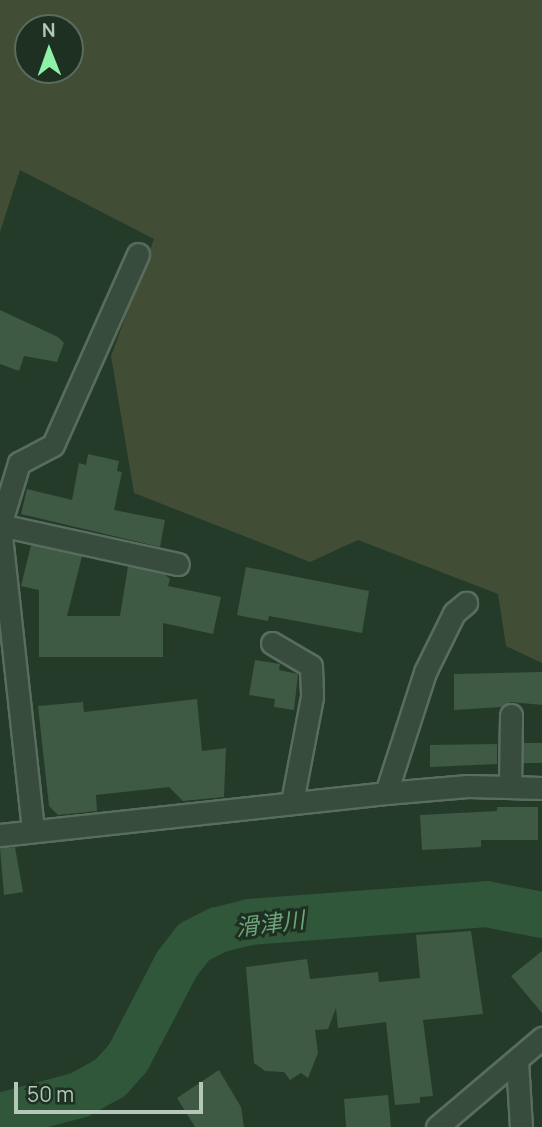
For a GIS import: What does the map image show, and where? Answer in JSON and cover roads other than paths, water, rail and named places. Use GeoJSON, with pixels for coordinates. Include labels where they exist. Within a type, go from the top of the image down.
{"type":"FeatureCollection","features":[{"type":"Feature","properties":{"kind":"street"},"geometry":{"type":"LineString","coordinates":[[33,829],[0,525],[19,463],[53,444],[138,254]]}},
{"type":"Feature","properties":{"kind":"street"},"geometry":{"type":"LineString","coordinates":[[0,525],[178,564]]}},
{"type":"Feature","properties":{"kind":"street"},"geometry":{"type":"LineString","coordinates":[[386,793],[425,672],[454,613],[466,603]]}},
{"type":"Feature","properties":{"kind":"street"},"geometry":{"type":"LineString","coordinates":[[272,643],[311,666],[312,696],[292,802]]}},
{"type":"Feature","properties":{"kind":"street"},"geometry":{"type":"LineString","coordinates":[[510,787],[512,715]]}},
{"type":"Feature","properties":{"kind":"street"},"geometry":{"type":"LineString","coordinates":[[0,835],[33,829],[386,793],[542,788]]}},
{"type":"Feature","properties":{"kind":"street"},"geometry":{"type":"LineString","coordinates":[[437,1127],[542,1038]]}},
{"type":"Feature","properties":{"kind":"street"},"geometry":{"type":"LineString","coordinates":[[517,1060],[521,1127]]}},
{"type":"Feature","properties":{"kind":"waterway","name":"滑津川"},"geometry":{"type":"LineString","coordinates":[[0,1116],[79,1095],[110,1078],[128,1058],[177,964],[194,942],[218,930],[249,922],[486,904],[542,915]]}}]}
